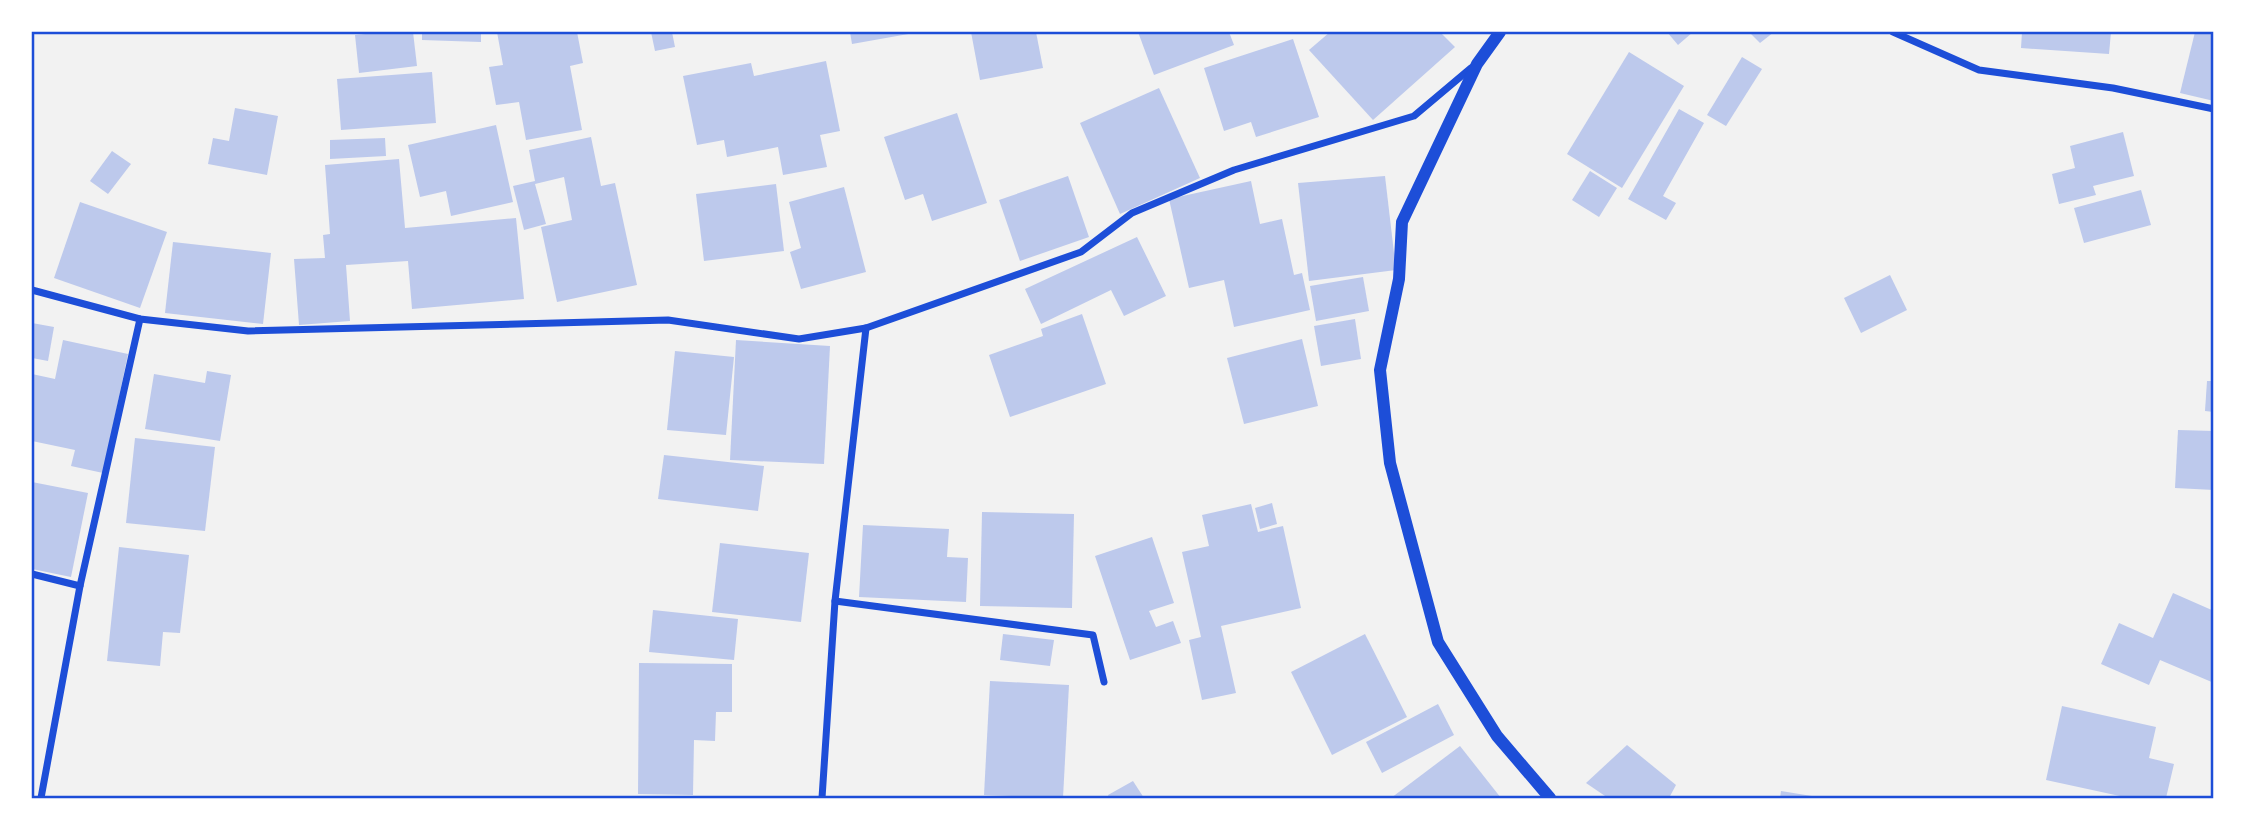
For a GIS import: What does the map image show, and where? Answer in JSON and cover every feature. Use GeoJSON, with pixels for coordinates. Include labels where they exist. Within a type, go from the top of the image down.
{"type":"FeatureCollection","features":[{"type":"Feature","properties":{"kind":"street"},"geometry":{"type":"LineString","coordinates":[[1500,32],[1477,64],[1402,222],[1399,279],[1380,370],[1390,463],[1438,642],[1497,736],[1550,799]]}},
{"type":"Feature","properties":{"kind":"street"},"geometry":{"type":"LineString","coordinates":[[1893,32],[1979,70],[2113,88],[2214,109]]}},
{"type":"Feature","properties":{"kind":"street"},"geometry":{"type":"LineString","coordinates":[[32,290],[139,319],[248,331],[668,320],[800,339],[866,328],[1082,252],[1132,214],[1234,170],[1414,116],[1477,64]]}},
{"type":"Feature","properties":{"kind":"street"},"geometry":{"type":"LineString","coordinates":[[41,799],[80,586],[139,319]]}},
{"type":"Feature","properties":{"kind":"street"},"geometry":{"type":"LineString","coordinates":[[822,799],[835,601],[866,328]]}},
{"type":"Feature","properties":{"kind":"street"},"geometry":{"type":"LineString","coordinates":[[32,574],[80,586]]}},
{"type":"Feature","properties":{"kind":"street"},"geometry":{"type":"LineString","coordinates":[[835,601],[1093,635],[1104,682]]}},
{"type":"Feature","properties":{"kind":"building"},"geometry":{"type":"Polygon","coordinates":[[[413,32],[417,66],[359,73],[355,35],[413,32]]]}},
{"type":"Feature","properties":{"kind":"building"},"geometry":{"type":"Polygon","coordinates":[[[422,32],[481,32],[481,42],[422,40],[422,32]]]}},
{"type":"Feature","properties":{"kind":"building"},"geometry":{"type":"Polygon","coordinates":[[[497,32],[577,32],[583,63],[570,66],[582,130],[526,140],[519,102],[496,105],[489,67],[503,65],[497,32]]]}},
{"type":"Feature","properties":{"kind":"building"},"geometry":{"type":"Polygon","coordinates":[[[651,32],[672,32],[675,47],[655,51],[651,32]]]}},
{"type":"Feature","properties":{"kind":"building"},"geometry":{"type":"Polygon","coordinates":[[[850,32],[914,32],[914,33],[852,44],[850,32]]]}},
{"type":"Feature","properties":{"kind":"building"},"geometry":{"type":"Polygon","coordinates":[[[971,32],[1036,32],[1043,68],[980,80],[971,32]]]}},
{"type":"Feature","properties":{"kind":"building"},"geometry":{"type":"Polygon","coordinates":[[[1138,32],[1229,32],[1234,45],[1154,75],[1138,32]]]}},
{"type":"Feature","properties":{"kind":"building"},"geometry":{"type":"Polygon","coordinates":[[[1330,32],[1440,32],[1455,47],[1373,120],[1309,50],[1330,32]]]}},
{"type":"Feature","properties":{"kind":"building"},"geometry":{"type":"Polygon","coordinates":[[[1667,32],[1693,32],[1678,45],[1667,32]]]}},
{"type":"Feature","properties":{"kind":"building"},"geometry":{"type":"Polygon","coordinates":[[[1749,32],[1774,32],[1760,43],[1749,32]]]}},
{"type":"Feature","properties":{"kind":"building"},"geometry":{"type":"Polygon","coordinates":[[[2022,32],[2111,32],[2109,54],[2021,48],[2022,32]]]}},
{"type":"Feature","properties":{"kind":"building"},"geometry":{"type":"Polygon","coordinates":[[[2195,32],[2214,32],[2214,101],[2180,93],[2195,32]]]}},
{"type":"Feature","properties":{"kind":"building"},"geometry":{"type":"Polygon","coordinates":[[[1293,39],[1319,117],[1256,137],[1251,122],[1224,131],[1204,68],[1293,39]]]}},
{"type":"Feature","properties":{"kind":"building"},"geometry":{"type":"Polygon","coordinates":[[[1629,52],[1684,86],[1622,188],[1567,154],[1629,52]]]}},
{"type":"Feature","properties":{"kind":"building"},"geometry":{"type":"Polygon","coordinates":[[[1742,57],[1762,69],[1726,126],[1707,115],[1742,57]]]}},
{"type":"Feature","properties":{"kind":"building"},"geometry":{"type":"Polygon","coordinates":[[[826,61],[840,131],[820,135],[827,167],[783,175],[778,147],[727,157],[724,140],[697,145],[683,76],[751,63],[754,76],[826,61]]]}},
{"type":"Feature","properties":{"kind":"building"},"geometry":{"type":"Polygon","coordinates":[[[432,72],[436,123],[341,130],[337,79],[432,72]]]}},
{"type":"Feature","properties":{"kind":"building"},"geometry":{"type":"Polygon","coordinates":[[[1159,88],[1200,178],[1120,214],[1080,123],[1159,88]]]}},
{"type":"Feature","properties":{"kind":"building"},"geometry":{"type":"Polygon","coordinates":[[[235,108],[278,116],[267,175],[208,164],[213,138],[229,141],[235,108]]]}},
{"type":"Feature","properties":{"kind":"building"},"geometry":{"type":"Polygon","coordinates":[[[1679,109],[1704,123],[1663,196],[1676,203],[1666,220],[1628,199],[1679,109]]]}},
{"type":"Feature","properties":{"kind":"building"},"geometry":{"type":"Polygon","coordinates":[[[957,113],[987,203],[932,221],[923,194],[905,200],[884,137],[957,113]]]}},
{"type":"Feature","properties":{"kind":"building"},"geometry":{"type":"Polygon","coordinates":[[[496,125],[513,202],[451,216],[446,191],[420,197],[408,145],[496,125]]]}},
{"type":"Feature","properties":{"kind":"building"},"geometry":{"type":"Polygon","coordinates":[[[2123,132],[2134,176],[2093,186],[2096,195],[2059,204],[2052,174],[2075,168],[2070,146],[2123,132]]]}},
{"type":"Feature","properties":{"kind":"building"},"geometry":{"type":"Polygon","coordinates":[[[591,137],[601,186],[615,183],[637,285],[557,302],[541,227],[572,220],[564,177],[535,184],[546,224],[524,230],[513,186],[535,181],[529,150],[591,137]]]}},
{"type":"Feature","properties":{"kind":"building"},"geometry":{"type":"Polygon","coordinates":[[[385,138],[386,156],[330,159],[330,140],[385,138]]]}},
{"type":"Feature","properties":{"kind":"building"},"geometry":{"type":"Polygon","coordinates":[[[112,151],[131,164],[108,194],[90,181],[112,151]]]}},
{"type":"Feature","properties":{"kind":"building"},"geometry":{"type":"Polygon","coordinates":[[[399,159],[405,228],[516,218],[524,299],[412,309],[408,261],[346,265],[350,321],[299,325],[294,259],[325,258],[323,235],[330,234],[325,165],[399,159]]]}},
{"type":"Feature","properties":{"kind":"building"},"geometry":{"type":"Polygon","coordinates":[[[1590,171],[1617,188],[1599,217],[1572,200],[1590,171]]]}},
{"type":"Feature","properties":{"kind":"building"},"geometry":{"type":"Polygon","coordinates":[[[1068,176],[1089,237],[1020,261],[999,200],[1068,176]]]}},
{"type":"Feature","properties":{"kind":"building"},"geometry":{"type":"Polygon","coordinates":[[[1385,176],[1396,270],[1309,281],[1298,183],[1385,176]]]}},
{"type":"Feature","properties":{"kind":"building"},"geometry":{"type":"Polygon","coordinates":[[[1251,181],[1260,224],[1282,219],[1294,275],[1302,273],[1310,310],[1234,327],[1224,280],[1189,288],[1169,199],[1251,181]]]}},
{"type":"Feature","properties":{"kind":"building"},"geometry":{"type":"Polygon","coordinates":[[[776,184],[784,251],[704,261],[696,194],[776,184]]]}},
{"type":"Feature","properties":{"kind":"building"},"geometry":{"type":"Polygon","coordinates":[[[844,187],[866,272],[801,289],[790,252],[801,248],[789,202],[844,187]]]}},
{"type":"Feature","properties":{"kind":"building"},"geometry":{"type":"Polygon","coordinates":[[[2141,190],[2151,225],[2084,243],[2074,208],[2141,190]]]}},
{"type":"Feature","properties":{"kind":"building"},"geometry":{"type":"Polygon","coordinates":[[[80,202],[167,232],[140,308],[54,278],[80,202]]]}},
{"type":"Feature","properties":{"kind":"building"},"geometry":{"type":"Polygon","coordinates":[[[1137,237],[1166,296],[1124,316],[1111,290],[1041,324],[1025,289],[1137,237]]]}},
{"type":"Feature","properties":{"kind":"building"},"geometry":{"type":"Polygon","coordinates":[[[173,242],[271,253],[263,324],[165,313],[173,242]]]}},
{"type":"Feature","properties":{"kind":"building"},"geometry":{"type":"Polygon","coordinates":[[[1890,275],[1907,310],[1861,333],[1844,298],[1890,275]]]}},
{"type":"Feature","properties":{"kind":"building"},"geometry":{"type":"Polygon","coordinates":[[[1363,277],[1369,311],[1316,321],[1310,286],[1363,277]]]}},
{"type":"Feature","properties":{"kind":"building"},"geometry":{"type":"Polygon","coordinates":[[[1082,314],[1106,384],[1010,417],[989,355],[1043,336],[1041,329],[1082,314]]]}},
{"type":"Feature","properties":{"kind":"building"},"geometry":{"type":"Polygon","coordinates":[[[1355,319],[1361,359],[1321,366],[1314,326],[1355,319]]]}},
{"type":"Feature","properties":{"kind":"building"},"geometry":{"type":"Polygon","coordinates":[[[32,323],[54,327],[48,361],[32,358],[32,323]]]}},
{"type":"Feature","properties":{"kind":"building"},"geometry":{"type":"Polygon","coordinates":[[[1302,339],[1318,406],[1244,424],[1227,358],[1302,339]]]}},
{"type":"Feature","properties":{"kind":"building"},"geometry":{"type":"Polygon","coordinates":[[[63,340],[128,354],[103,473],[71,466],[75,450],[32,441],[32,374],[55,379],[63,340]]]}},
{"type":"Feature","properties":{"kind":"building"},"geometry":{"type":"Polygon","coordinates":[[[736,340],[830,346],[824,464],[730,460],[736,340]]]}},
{"type":"Feature","properties":{"kind":"building"},"geometry":{"type":"Polygon","coordinates":[[[675,351],[734,357],[726,435],[667,430],[675,351]]]}},
{"type":"Feature","properties":{"kind":"building"},"geometry":{"type":"Polygon","coordinates":[[[207,371],[231,375],[220,441],[145,429],[154,374],[205,383],[207,371]]]}},
{"type":"Feature","properties":{"kind":"building"},"geometry":{"type":"Polygon","coordinates":[[[2207,381],[2214,381],[2214,412],[2205,411],[2207,381]]]}},
{"type":"Feature","properties":{"kind":"building"},"geometry":{"type":"Polygon","coordinates":[[[2178,430],[2214,431],[2214,490],[2175,488],[2178,430]]]}},
{"type":"Feature","properties":{"kind":"building"},"geometry":{"type":"Polygon","coordinates":[[[135,438],[215,447],[205,531],[126,523],[135,438]]]}},
{"type":"Feature","properties":{"kind":"building"},"geometry":{"type":"Polygon","coordinates":[[[664,455],[764,466],[758,511],[658,499],[664,455]]]}},
{"type":"Feature","properties":{"kind":"building"},"geometry":{"type":"Polygon","coordinates":[[[32,482],[88,493],[71,577],[32,569],[32,482]]]}},
{"type":"Feature","properties":{"kind":"building"},"geometry":{"type":"Polygon","coordinates":[[[1272,503],[1277,524],[1260,529],[1255,508],[1272,503]]]}},
{"type":"Feature","properties":{"kind":"building"},"geometry":{"type":"Polygon","coordinates":[[[1251,504],[1258,532],[1283,526],[1301,608],[1221,626],[1236,693],[1202,700],[1189,640],[1201,637],[1182,552],[1209,546],[1202,515],[1251,504]]]}},
{"type":"Feature","properties":{"kind":"building"},"geometry":{"type":"Polygon","coordinates":[[[982,512],[1074,514],[1072,608],[980,606],[982,512]]]}},
{"type":"Feature","properties":{"kind":"building"},"geometry":{"type":"Polygon","coordinates":[[[863,525],[949,529],[947,557],[968,558],[966,602],[859,597],[863,525]]]}},
{"type":"Feature","properties":{"kind":"building"},"geometry":{"type":"Polygon","coordinates":[[[1152,537],[1174,603],[1149,611],[1156,627],[1173,621],[1181,643],[1130,660],[1095,556],[1152,537]]]}},
{"type":"Feature","properties":{"kind":"building"},"geometry":{"type":"Polygon","coordinates":[[[720,543],[809,553],[801,622],[712,612],[720,543]]]}},
{"type":"Feature","properties":{"kind":"building"},"geometry":{"type":"Polygon","coordinates":[[[119,547],[189,555],[180,633],[163,632],[160,666],[107,661],[119,547]]]}},
{"type":"Feature","properties":{"kind":"building"},"geometry":{"type":"Polygon","coordinates":[[[2173,593],[2214,611],[2214,683],[2160,660],[2149,685],[2101,664],[2119,623],[2153,638],[2173,593]]]}},
{"type":"Feature","properties":{"kind":"building"},"geometry":{"type":"Polygon","coordinates":[[[653,610],[738,619],[734,660],[649,652],[653,610]]]}},
{"type":"Feature","properties":{"kind":"building"},"geometry":{"type":"Polygon","coordinates":[[[1003,634],[1054,640],[1050,666],[1000,660],[1003,634]]]}},
{"type":"Feature","properties":{"kind":"building"},"geometry":{"type":"Polygon","coordinates":[[[1365,634],[1407,717],[1332,755],[1291,672],[1365,634]]]}},
{"type":"Feature","properties":{"kind":"building"},"geometry":{"type":"Polygon","coordinates":[[[639,663],[732,664],[732,712],[716,712],[715,741],[694,740],[693,795],[638,794],[639,663]]]}},
{"type":"Feature","properties":{"kind":"building"},"geometry":{"type":"Polygon","coordinates":[[[990,681],[1069,685],[1063,798],[984,795],[990,681]]]}},
{"type":"Feature","properties":{"kind":"building"},"geometry":{"type":"Polygon","coordinates":[[[1438,704],[1454,735],[1382,773],[1366,742],[1438,704]]]}},
{"type":"Feature","properties":{"kind":"building"},"geometry":{"type":"Polygon","coordinates":[[[2062,706],[2156,727],[2149,758],[2174,764],[2166,798],[2129,798],[2046,780],[2062,706]]]}},
{"type":"Feature","properties":{"kind":"building"},"geometry":{"type":"Polygon","coordinates":[[[1627,745],[1676,785],[1669,798],[1608,798],[1586,783],[1627,745]]]}},
{"type":"Feature","properties":{"kind":"building"},"geometry":{"type":"Polygon","coordinates":[[[1460,746],[1501,798],[1391,798],[1460,746]]]}},
{"type":"Feature","properties":{"kind":"building"},"geometry":{"type":"Polygon","coordinates":[[[1133,781],[1144,798],[1109,798],[1108,795],[1133,781]]]}},
{"type":"Feature","properties":{"kind":"building"},"geometry":{"type":"Polygon","coordinates":[[[1781,791],[1818,797],[1818,798],[1780,798],[1781,791]]]}}]}
